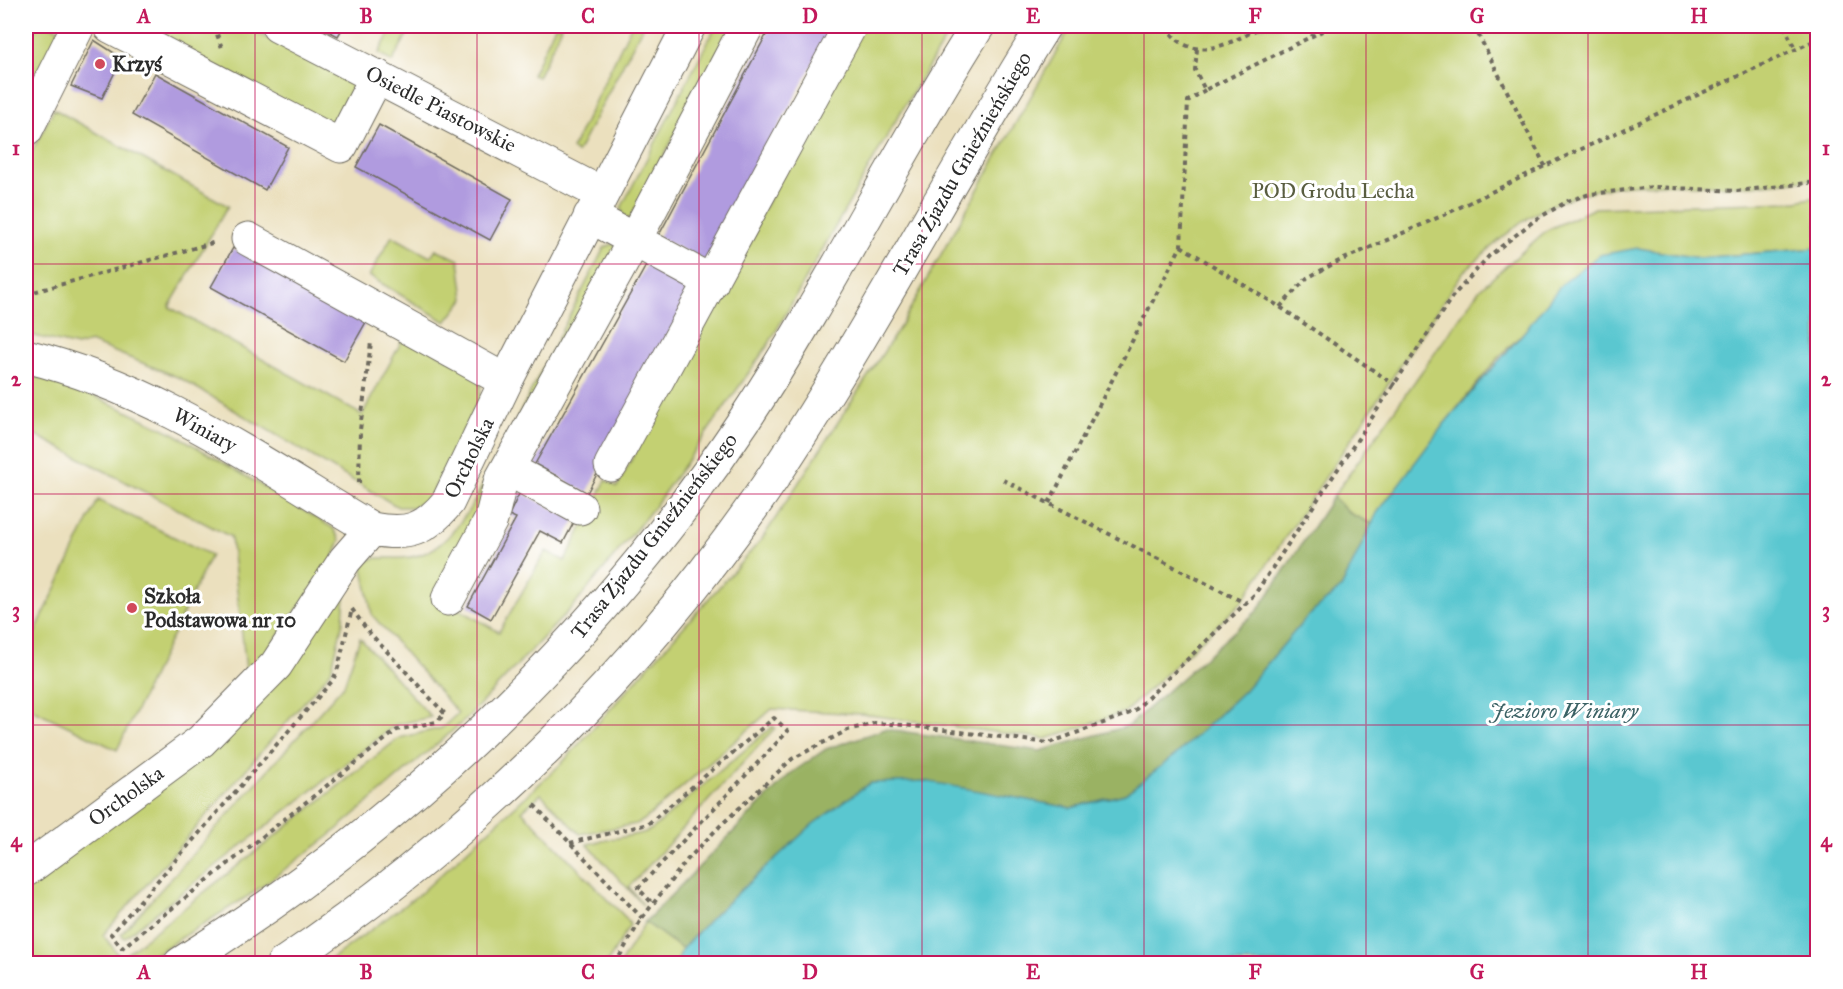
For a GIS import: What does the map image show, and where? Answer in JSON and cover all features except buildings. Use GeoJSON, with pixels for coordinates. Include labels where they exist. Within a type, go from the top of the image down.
{"type":"FeatureCollection","features":[{"type":"Feature","properties":{"kind":"main road"},"geometry":{"type":"LineString","coordinates":[[26,130],[78,26]]}},
{"type":"Feature","properties":{"kind":"main road"},"geometry":{"type":"LineString","coordinates":[[110,26],[341,146],[377,76]]}},
{"type":"Feature","properties":{"kind":"main road","name":"Osiedle Piastowskie"},"geometry":{"type":"LineString","coordinates":[[278,26],[377,76],[596,205],[635,239],[712,282]]}},
{"type":"Feature","properties":{"kind":"main road","name":"Orcholska"},"geometry":{"type":"LineString","coordinates":[[26,870],[210,732],[276,665],[345,560],[365,524],[395,533],[419,528],[436,517],[448,502],[506,381],[689,26]]}},
{"type":"Feature","properties":{"kind":"main road"},"geometry":{"type":"LineString","coordinates":[[448,599],[491,520],[501,480],[635,239],[747,26]]}},
{"type":"Feature","properties":{"kind":"main road"},"geometry":{"type":"LineString","coordinates":[[611,465],[850,26]]}},
{"type":"Feature","properties":{"kind":"main road","name":"Trasa Zjazdu Gnieźnieńskiego"},"geometry":{"type":"LineString","coordinates":[[180,963],[261,912],[322,868],[419,789],[515,700],[623,582],[685,503],[774,374],[978,26]]}},
{"type":"Feature","properties":{"kind":"main road","name":"Trasa Zjazdu Gnieźnieńskiego"},"geometry":{"type":"LineString","coordinates":[[283,963],[378,895],[515,777],[590,702],[674,607],[743,519],[821,403],[991,110],[1044,26]]}},
{"type":"Feature","properties":{"kind":"main road"},"geometry":{"type":"LineString","coordinates":[[248,239],[506,381]]}},
{"type":"Feature","properties":{"kind":"main road","name":"Winiary"},"geometry":{"type":"LineString","coordinates":[[26,356],[61,364],[136,393],[196,423],[365,524]]}},
{"type":"Feature","properties":{"kind":"main road"},"geometry":{"type":"LineString","coordinates":[[508,469],[580,508]]}},
{"type":"Feature","properties":{"kind":"path"},"geometry":{"type":"LineString","coordinates":[[1166,26],[1174,40],[1197,49],[1226,46],[1263,26]]}},
{"type":"Feature","properties":{"kind":"path"},"geometry":{"type":"LineString","coordinates":[[1049,503],[1181,246],[1188,101],[1205,90],[1332,26]]}},
{"type":"Feature","properties":{"kind":"path"},"geometry":{"type":"LineString","coordinates":[[1474,26],[1545,166]]}},
{"type":"Feature","properties":{"kind":"path"},"geometry":{"type":"LineString","coordinates":[[1784,26],[1796,50]]}},
{"type":"Feature","properties":{"kind":"path"},"geometry":{"type":"LineString","coordinates":[[1280,307],[1306,278],[1818,39]]}},
{"type":"Feature","properties":{"kind":"path"},"geometry":{"type":"LineString","coordinates":[[1197,49],[1196,70],[1205,90]]}},
{"type":"Feature","properties":{"kind":"path"},"geometry":{"type":"LineString","coordinates":[[615,963],[642,918],[687,860],[792,759],[848,730],[875,723],[1049,743],[1133,712],[1247,604],[1467,277],[1489,256],[1535,220],[1568,201],[1590,194],[1653,187],[1737,191],[1818,182]]}},
{"type":"Feature","properties":{"kind":"path"},"geometry":{"type":"LineString","coordinates":[[26,294],[231,238],[248,239]]}},
{"type":"Feature","properties":{"kind":"path"},"geometry":{"type":"LineString","coordinates":[[1181,246],[1280,307],[1395,385]]}},
{"type":"Feature","properties":{"kind":"path"},"geometry":{"type":"LineString","coordinates":[[365,303],[371,340],[360,430],[365,524]]}},
{"type":"Feature","properties":{"kind":"path"},"geometry":{"type":"LineString","coordinates":[[1003,480],[1247,604]]}},
{"type":"Feature","properties":{"kind":"path"},"geometry":{"type":"LineString","coordinates":[[352,599],[352,609],[333,680],[111,934],[122,948],[398,730],[436,722],[447,716],[367,630],[352,609]]}},
{"type":"Feature","properties":{"kind":"path"},"geometry":{"type":"LineString","coordinates":[[570,843],[648,824],[774,718],[788,731],[638,888],[653,904]]}},
{"type":"Feature","properties":{"kind":"path"},"geometry":{"type":"LineString","coordinates":[[533,805],[642,918]]}},
{"type":"Feature","properties":{"kind":"green space"},"geometry":{"type":"Polygon","coordinates":[[[37,26],[51,26],[61,30],[26,98],[26,48],[37,26]]]}},
{"type":"Feature","properties":{"kind":"green space"},"geometry":{"type":"Polygon","coordinates":[[[135,26],[243,26],[355,83],[332,126],[135,26]]]}},
{"type":"Feature","properties":{"kind":"green space"},"geometry":{"type":"Polygon","coordinates":[[[393,26],[412,26],[392,62],[379,53],[393,26]]]}},
{"type":"Feature","properties":{"kind":"green space"},"geometry":{"type":"Polygon","coordinates":[[[555,26],[562,26],[538,77],[532,75],[555,26]]]}},
{"type":"Feature","properties":{"kind":"green space"},"geometry":{"type":"Polygon","coordinates":[[[631,26],[643,26],[577,153],[572,149],[631,26]]]}},
{"type":"Feature","properties":{"kind":"green space"},"geometry":{"type":"Polygon","coordinates":[[[716,26],[733,26],[630,219],[624,217],[621,208],[716,26]]]}},
{"type":"Feature","properties":{"kind":"green space"},"geometry":{"type":"Polygon","coordinates":[[[860,26],[953,26],[899,115],[768,345],[654,507],[577,602],[465,720],[328,837],[253,893],[141,963],[26,963],[26,883],[207,749],[346,581],[343,622],[331,671],[103,935],[121,958],[399,738],[442,728],[458,713],[372,615],[362,563],[377,558],[403,558],[426,553],[444,540],[459,524],[473,504],[604,248],[612,244],[623,249],[443,600],[499,632],[546,551],[565,561],[606,480],[617,487],[860,26]]]}},
{"type":"Feature","properties":{"kind":"green space","name":"POD Grodu Lecha"},"geometry":{"type":"Polygon","coordinates":[[[1071,26],[1817,26],[1817,179],[1742,186],[1659,184],[1615,187],[1570,198],[1546,208],[1513,229],[1463,272],[1242,602],[1125,712],[1046,739],[862,714],[772,709],[644,820],[636,824],[580,834],[541,794],[522,811],[627,919],[630,925],[607,963],[326,963],[422,892],[562,763],[762,539],[898,330],[1071,26]]]}},
{"type":"Feature","properties":{"kind":"green space"},"geometry":{"type":"Polygon","coordinates":[[[54,109],[228,206],[169,307],[362,415],[405,335],[481,377],[480,398],[429,499],[413,507],[398,507],[180,378],[90,342],[77,346],[26,334],[26,163],[54,109]]]}},
{"type":"Feature","properties":{"kind":"green space"},"geometry":{"type":"Polygon","coordinates":[[[1817,197],[1817,248],[1699,258],[1638,248],[1524,332],[1499,357],[1444,424],[1372,524],[1351,514],[1333,497],[1480,289],[1547,230],[1595,208],[1792,202],[1817,197]]]}},
{"type":"Feature","properties":{"kind":"green space"},"geometry":{"type":"Polygon","coordinates":[[[392,236],[430,257],[436,249],[459,260],[464,299],[446,322],[369,276],[392,236]]]}},
{"type":"Feature","properties":{"kind":"green space"},"geometry":{"type":"Polygon","coordinates":[[[26,373],[90,394],[175,434],[333,528],[340,540],[332,562],[247,678],[231,537],[26,430],[26,373]]]}},
{"type":"Feature","properties":{"kind":"green space"},"geometry":{"type":"Polygon","coordinates":[[[1333,497],[1351,514],[1372,524],[1341,588],[1306,618],[1245,690],[1178,753],[1125,794],[1071,808],[925,782],[870,783],[813,824],[715,914],[682,949],[645,922],[790,774],[826,749],[885,729],[1040,751],[1128,726],[1258,610],[1333,497]]]}},
{"type":"Feature","properties":{"kind":"green space"},"geometry":{"type":"Polygon","coordinates":[[[98,500],[211,555],[117,750],[26,706],[26,651],[98,500]]]}},
{"type":"Feature","properties":{"kind":"green space"},"geometry":{"type":"Polygon","coordinates":[[[360,638],[431,717],[395,725],[124,938],[121,934],[344,685],[360,638]]]}},
{"type":"Feature","properties":{"kind":"green space"},"geometry":{"type":"Polygon","coordinates":[[[773,726],[775,728],[629,887],[643,905],[587,844],[643,833],[652,829],[773,726]]]}},
{"type":"Feature","properties":{"kind":"green space"},"geometry":{"type":"Polygon","coordinates":[[[645,922],[682,949],[677,963],[620,964],[645,922]]]}},
{"type":"Feature","properties":{"kind":"water","name":"Jezioro Winiary"},"geometry":{"type":"Polygon","coordinates":[[[1638,248],[1699,258],[1817,248],[1817,963],[677,963],[682,949],[715,914],[813,824],[870,783],[925,781],[1071,808],[1125,794],[1178,753],[1245,690],[1306,618],[1341,588],[1377,513],[1444,424],[1524,332],[1561,285],[1599,255],[1638,248]]]}},
{"type":"Feature","properties":{"kind":"place","name":"Krzyś"},"geometry":{"type":"Point","coordinates":[100,64]}},
{"type":"Feature","properties":{"kind":"place","name":"Szkoła Podstawowa nr 10"},"geometry":{"type":"Point","coordinates":[132,608]}}]}
